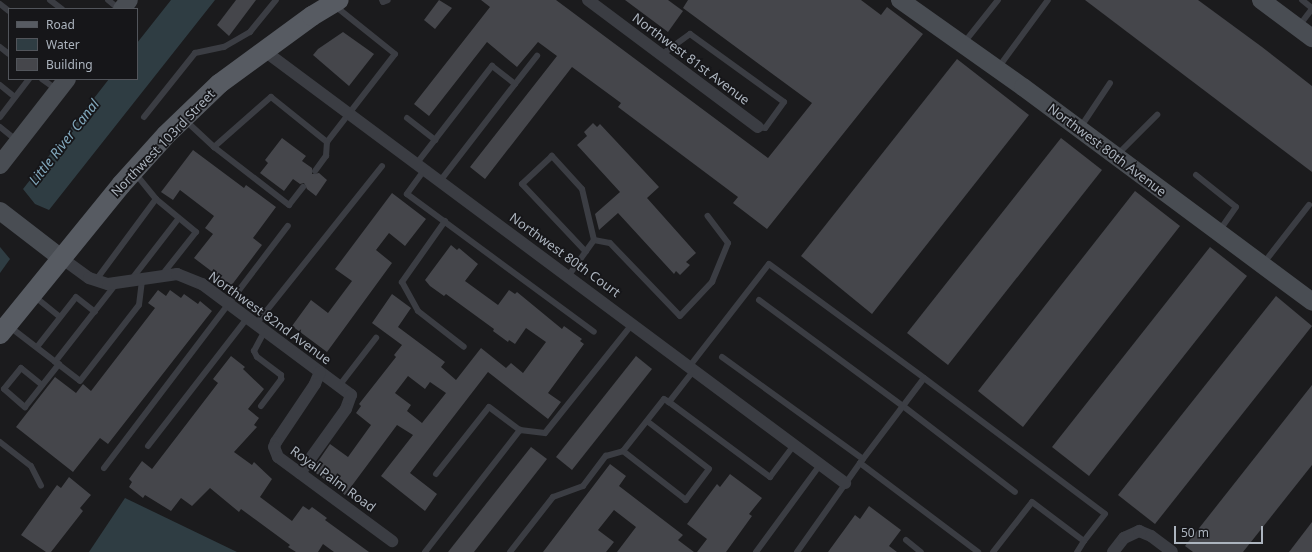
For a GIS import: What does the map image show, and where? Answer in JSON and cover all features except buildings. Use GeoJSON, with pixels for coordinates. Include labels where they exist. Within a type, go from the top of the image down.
{"type":"FeatureCollection","features":[{"type":"Feature","properties":{"kind":"main road","name":"Northwest 103rd Street"},"geometry":{"type":"LineString","coordinates":[[3,329],[60,257],[133,170],[219,84],[336,2]]}},
{"type":"Feature","properties":{"kind":"street"},"geometry":{"type":"LineString","coordinates":[[122,8],[129,0]]}},
{"type":"Feature","properties":{"kind":"street","name":"Northwest 81st Avenue"},"geometry":{"type":"LineString","coordinates":[[588,0],[758,127]]}},
{"type":"Feature","properties":{"kind":"street","name":"Northwest 80th Avenue"},"geometry":{"type":"LineString","coordinates":[[900,0],[1116,156],[1312,302]]}},
{"type":"Feature","properties":{"kind":"street"},"geometry":{"type":"LineString","coordinates":[[1261,0],[1312,38]]}},
{"type":"Feature","properties":{"kind":"street","name":"Northwest 80th Court"},"geometry":{"type":"LineString","coordinates":[[266,52],[569,276],[845,483]]}},
{"type":"Feature","properties":{"kind":"street"},"geometry":{"type":"LineString","coordinates":[[0,165],[63,85]]}},
{"type":"Feature","properties":{"kind":"street"},"geometry":{"type":"LineString","coordinates":[[0,211],[60,257]]}},
{"type":"Feature","properties":{"kind":"street","name":"Northwest 82nd Avenue"},"geometry":{"type":"LineString","coordinates":[[60,257],[96,280],[108,284],[177,274],[202,284],[351,395],[346,409],[300,473]]}},
{"type":"Feature","properties":{"kind":"street","name":"Royal Palm Road"},"geometry":{"type":"LineString","coordinates":[[320,372],[315,384],[276,442],[274,447],[278,457],[392,540]]}},
{"type":"Feature","properties":{"kind":"street"},"geometry":{"type":"LineString","coordinates":[[1113,552],[1124,538],[1135,532],[1147,533],[1172,552]]}},
{"type":"Feature","properties":{"kind":"lane"},"geometry":{"type":"LineString","coordinates":[[50,0],[61,8]]}},
{"type":"Feature","properties":{"kind":"lane"},"geometry":{"type":"LineString","coordinates":[[108,0],[120,8]]}},
{"type":"Feature","properties":{"kind":"lane"},"geometry":{"type":"LineString","coordinates":[[144,116],[195,52],[224,47],[250,32],[276,0]]}},
{"type":"Feature","properties":{"kind":"lane"},"geometry":{"type":"LineString","coordinates":[[382,0],[383,2],[388,0]]}},
{"type":"Feature","properties":{"kind":"lane"},"geometry":{"type":"LineString","coordinates":[[962,45],[998,0]]}},
{"type":"Feature","properties":{"kind":"lane"},"geometry":{"type":"LineString","coordinates":[[997,69],[1048,0]]}},
{"type":"Feature","properties":{"kind":"lane"},"geometry":{"type":"LineString","coordinates":[[1298,28],[1312,9],[1302,0]]}},
{"type":"Feature","properties":{"kind":"lane"},"geometry":{"type":"LineString","coordinates":[[315,171],[326,156],[327,142],[395,54],[336,2]]}},
{"type":"Feature","properties":{"kind":"lane"},"geometry":{"type":"LineString","coordinates":[[0,4],[8,10]]}},
{"type":"Feature","properties":{"kind":"lane"},"geometry":{"type":"LineString","coordinates":[[661,55],[690,34],[784,102],[765,128],[758,127]]}},
{"type":"Feature","properties":{"kind":"lane"},"geometry":{"type":"LineString","coordinates":[[0,47],[8,53]]}},
{"type":"Feature","properties":{"kind":"lane"},"geometry":{"type":"LineString","coordinates":[[440,181],[537,56]]}},
{"type":"Feature","properties":{"kind":"lane"},"geometry":{"type":"LineString","coordinates":[[515,84],[492,66],[435,140],[408,194],[594,332]]}},
{"type":"Feature","properties":{"kind":"lane"},"geometry":{"type":"LineString","coordinates":[[1,115],[28,80]]}},
{"type":"Feature","properties":{"kind":"lane"},"geometry":{"type":"LineString","coordinates":[[46,80],[63,85]]}},
{"type":"Feature","properties":{"kind":"lane"},"geometry":{"type":"LineString","coordinates":[[1079,129],[1110,84]]}},
{"type":"Feature","properties":{"kind":"lane"},"geometry":{"type":"LineString","coordinates":[[0,85],[15,97]]}},
{"type":"Feature","properties":{"kind":"lane"},"geometry":{"type":"LineString","coordinates":[[214,147],[271,97],[327,142]]}},
{"type":"Feature","properties":{"kind":"lane"},"geometry":{"type":"LineString","coordinates":[[1116,156],[1157,115]]}},
{"type":"Feature","properties":{"kind":"lane"},"geometry":{"type":"LineString","coordinates":[[407,118],[435,140]]}},
{"type":"Feature","properties":{"kind":"lane"},"geometry":{"type":"LineString","coordinates":[[184,119],[214,147],[289,205],[303,187]]}},
{"type":"Feature","properties":{"kind":"lane"},"geometry":{"type":"LineString","coordinates":[[0,128],[19,142]]}},
{"type":"Feature","properties":{"kind":"lane"},"geometry":{"type":"LineString","coordinates":[[569,276],[586,252],[594,240],[582,189],[552,156],[522,184],[586,252]]}},
{"type":"Feature","properties":{"kind":"lane"},"geometry":{"type":"LineString","coordinates":[[148,446],[257,324],[382,166]]}},
{"type":"Feature","properties":{"kind":"lane"},"geometry":{"type":"LineString","coordinates":[[133,170],[156,199],[196,232],[161,276]]}},
{"type":"Feature","properties":{"kind":"lane"},"geometry":{"type":"LineString","coordinates":[[1196,175],[1236,207],[1218,232]]}},
{"type":"Feature","properties":{"kind":"lane"},"geometry":{"type":"LineString","coordinates":[[96,280],[156,199]]}},
{"type":"Feature","properties":{"kind":"lane"},"geometry":{"type":"LineString","coordinates":[[1262,265],[1309,204]]}},
{"type":"Feature","properties":{"kind":"lane"},"geometry":{"type":"LineString","coordinates":[[594,240],[610,243],[680,316],[712,282],[728,243],[708,216]]}},
{"type":"Feature","properties":{"kind":"lane"},"geometry":{"type":"LineString","coordinates":[[3,329],[37,347],[80,380],[139,306],[136,280],[179,218]]}},
{"type":"Feature","properties":{"kind":"lane"},"geometry":{"type":"LineString","coordinates":[[445,221],[402,282],[418,311],[464,347]]}},
{"type":"Feature","properties":{"kind":"lane"},"geometry":{"type":"LineString","coordinates":[[104,468],[288,226]]}},
{"type":"Feature","properties":{"kind":"lane"},"geometry":{"type":"LineString","coordinates":[[669,402],[691,368],[769,264],[1105,514],[1077,552]]}},
{"type":"Feature","properties":{"kind":"lane"},"geometry":{"type":"LineString","coordinates":[[42,385],[21,368],[4,389],[25,406],[42,385],[116,284]]}},
{"type":"Feature","properties":{"kind":"lane"},"geometry":{"type":"LineString","coordinates":[[31,294],[60,318]]}},
{"type":"Feature","properties":{"kind":"lane"},"geometry":{"type":"LineString","coordinates":[[37,347],[76,297],[95,312]]}},
{"type":"Feature","properties":{"kind":"lane"},"geometry":{"type":"LineString","coordinates":[[759,300],[903,406],[1015,492]]}},
{"type":"Feature","properties":{"kind":"lane"},"geometry":{"type":"LineString","coordinates":[[436,474],[489,407],[520,430],[545,433],[632,323]]}},
{"type":"Feature","properties":{"kind":"lane"},"geometry":{"type":"LineString","coordinates":[[257,324],[254,351],[257,357],[281,375],[281,379],[261,406]]}},
{"type":"Feature","properties":{"kind":"lane"},"geometry":{"type":"LineString","coordinates":[[339,386],[376,338]]}},
{"type":"Feature","properties":{"kind":"lane"},"geometry":{"type":"LineString","coordinates":[[722,357],[862,461],[978,552]]}},
{"type":"Feature","properties":{"kind":"lane"},"geometry":{"type":"LineString","coordinates":[[797,552],[845,483],[924,378]]}},
{"type":"Feature","properties":{"kind":"lane"},"geometry":{"type":"LineString","coordinates":[[510,552],[553,497],[583,486],[606,456],[623,451],[664,399],[770,477],[794,445]]}},
{"type":"Feature","properties":{"kind":"lane"},"geometry":{"type":"LineString","coordinates":[[623,451],[686,500],[709,470],[647,421]]}},
{"type":"Feature","properties":{"kind":"lane"},"geometry":{"type":"LineString","coordinates":[[425,552],[520,430]]}},
{"type":"Feature","properties":{"kind":"lane"},"geometry":{"type":"LineString","coordinates":[[0,442],[31,466],[41,486]]}},
{"type":"Feature","properties":{"kind":"lane"},"geometry":{"type":"LineString","coordinates":[[756,552],[820,464]]}},
{"type":"Feature","properties":{"kind":"lane"},"geometry":{"type":"LineString","coordinates":[[993,552],[1032,502],[1084,542]]}},
{"type":"Feature","properties":{"kind":"lane"},"geometry":{"type":"LineString","coordinates":[[906,540],[922,552]]}},
{"type":"Feature","properties":{"kind":"water","name":"Little River Canal"},"geometry":{"type":"Polygon","coordinates":[[[171,0],[215,0],[49,210],[35,204],[23,189],[108,80],[138,80],[138,42],[171,0]]]}},
{"type":"Feature","properties":{"kind":"water"},"geometry":{"type":"Polygon","coordinates":[[[0,247],[10,259],[0,273],[0,247]]]}},
{"type":"Feature","properties":{"kind":"water"},"geometry":{"type":"Polygon","coordinates":[[[125,498],[237,552],[89,552],[125,498]]]}}]}
